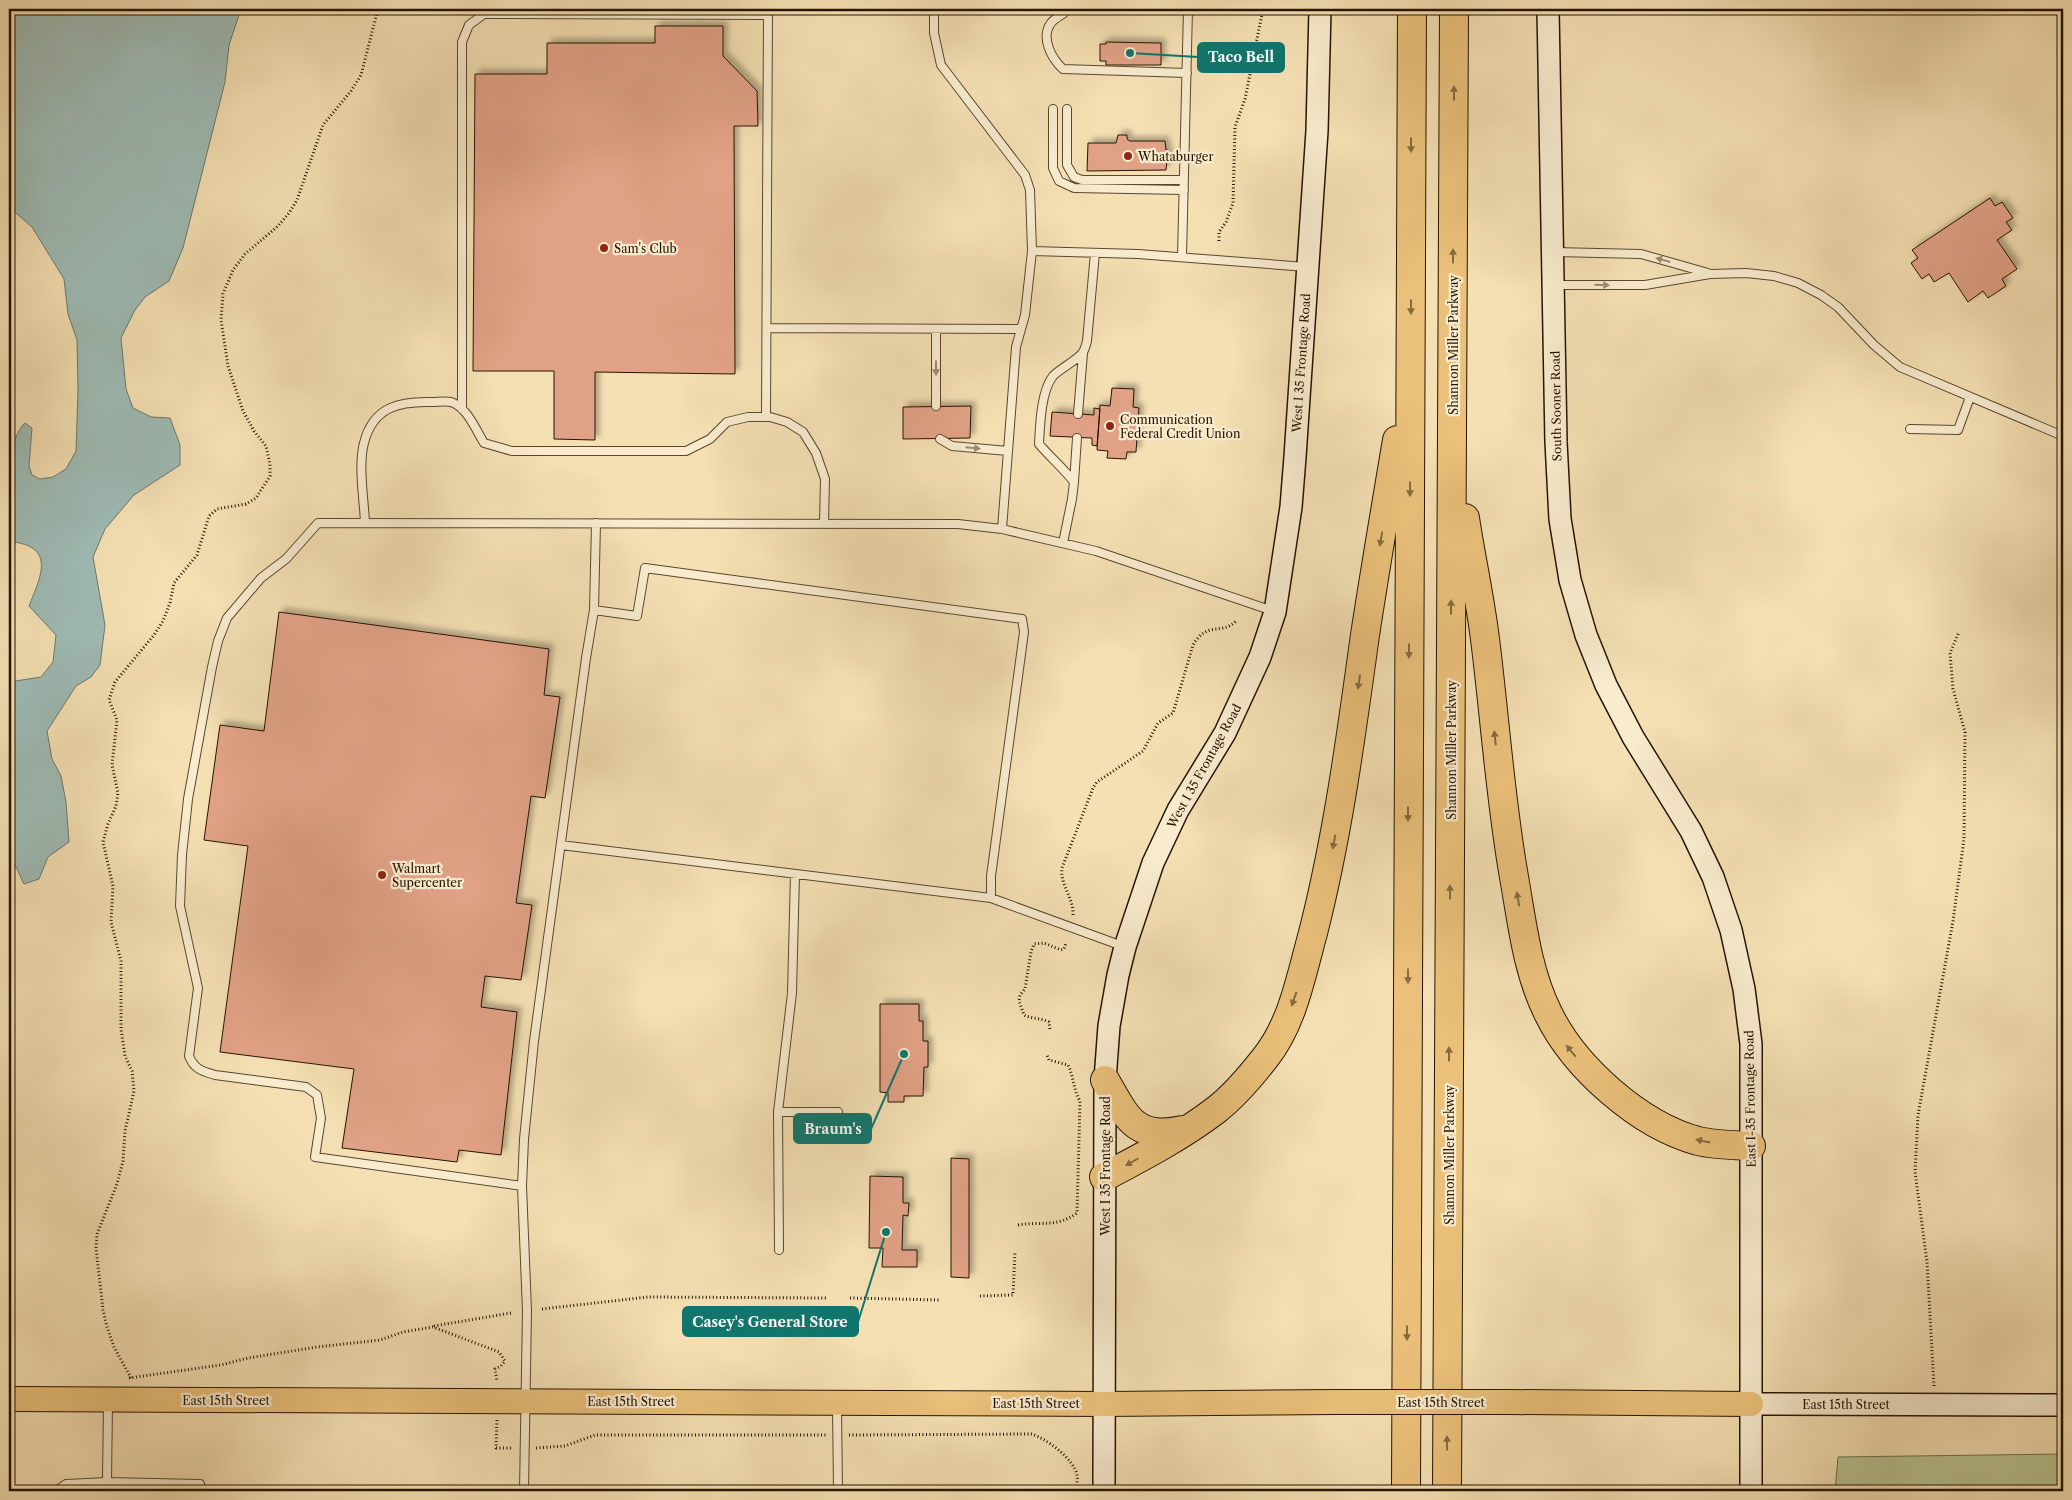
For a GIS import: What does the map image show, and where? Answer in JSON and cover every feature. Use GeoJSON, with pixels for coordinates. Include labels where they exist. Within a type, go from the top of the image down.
{"type":"FeatureCollection","features":[{"type":"Feature","properties":{"kind":"highway"},"geometry":{"type":"LineString","coordinates":[[1406,1491],[1412,9]]}},
{"type":"Feature","properties":{"kind":"highway","name":"Shannon Miller Parkway"},"geometry":{"type":"LineString","coordinates":[[1447,1491],[1454,9]]}},
{"type":"Feature","properties":{"kind":"highway"},"geometry":{"type":"LineString","coordinates":[[1104,1177],[1189,1128],[1217,1109],[1242,1085],[1266,1057],[1284,1027],[1298,987],[1326,884],[1346,777],[1366,633],[1411,352]]}},
{"type":"Feature","properties":{"kind":"highway"},"geometry":{"type":"LineString","coordinates":[[1452,445],[1485,638],[1504,823],[1527,950],[1548,1012],[1567,1046],[1597,1080],[1630,1106],[1671,1131],[1698,1141],[1724,1145],[1751,1146]]}},
{"type":"Feature","properties":{"kind":"highway"},"geometry":{"type":"LineString","coordinates":[[1105,1080],[1123,1111],[1135,1125],[1152,1133],[1167,1134],[1189,1128]]}},
{"type":"Feature","properties":{"kind":"main road","name":"East 15th Street"},"geometry":{"type":"LineString","coordinates":[[9,1399],[1104,1404],[1509,1402],[1751,1404]]}},
{"type":"Feature","properties":{"kind":"street","name":"West I 35 Frontage Road"},"geometry":{"type":"LineString","coordinates":[[1104,1491],[1105,1080],[1109,1026],[1124,947],[1153,863],[1178,810],[1225,734],[1260,657],[1275,612],[1291,507],[1317,131],[1320,9]]}},
{"type":"Feature","properties":{"kind":"street","name":"South Sooner Road"},"geometry":{"type":"LineString","coordinates":[[1548,9],[1556,442],[1560,519],[1570,580],[1586,635],[1606,685],[1633,737],[1660,781]]}},
{"type":"Feature","properties":{"kind":"street","name":"East I-35 Frontage Road"},"geometry":{"type":"LineString","coordinates":[[1660,781],[1695,838],[1713,877],[1731,930],[1744,989],[1750,1044],[1751,1491]]}},
{"type":"Feature","properties":{"kind":"street","name":"East 15th Street"},"geometry":{"type":"LineString","coordinates":[[1751,1404],[2063,1405]]}},
{"type":"Feature","properties":{"kind":"lane"},"geometry":{"type":"LineString","coordinates":[[934,9],[934,33],[941,65],[1026,175],[1030,190],[1032,251],[1026,315],[1016,347],[1002,529]]}},
{"type":"Feature","properties":{"kind":"lane"},"geometry":{"type":"LineString","coordinates":[[1182,256],[1188,9]]}},
{"type":"Feature","properties":{"kind":"lane"},"geometry":{"type":"LineString","coordinates":[[462,409],[462,42],[469,25],[484,14],[517,12],[768,12],[766,418]]}},
{"type":"Feature","properties":{"kind":"lane"},"geometry":{"type":"LineString","coordinates":[[1064,13],[1052,21],[1048,29],[1048,45],[1052,59],[1063,69],[1187,73]]}},
{"type":"Feature","properties":{"kind":"lane"},"geometry":{"type":"LineString","coordinates":[[1053,109],[1053,168],[1059,181],[1074,188],[1184,190]]}},
{"type":"Feature","properties":{"kind":"lane"},"geometry":{"type":"LineString","coordinates":[[1067,109],[1067,165],[1074,177],[1082,180],[1184,180]]}},
{"type":"Feature","properties":{"kind":"lane"},"geometry":{"type":"LineString","coordinates":[[1032,251],[1182,256],[1307,267]]}},
{"type":"Feature","properties":{"kind":"lane"},"geometry":{"type":"LineString","coordinates":[[1553,252],[1641,254],[1710,274]]}},
{"type":"Feature","properties":{"kind":"lane"},"geometry":{"type":"LineString","coordinates":[[1078,414],[1095,253]]}},
{"type":"Feature","properties":{"kind":"lane"},"geometry":{"type":"LineString","coordinates":[[1554,285],[1645,285],[1710,274],[1746,273],[1774,276],[1798,283],[1822,295],[1838,308],[1874,345],[1900,366],[2063,436]]}},
{"type":"Feature","properties":{"kind":"lane"},"geometry":{"type":"LineString","coordinates":[[767,328],[1021,330]]}},
{"type":"Feature","properties":{"kind":"lane"},"geometry":{"type":"LineString","coordinates":[[936,329],[936,406]]}},
{"type":"Feature","properties":{"kind":"lane"},"geometry":{"type":"LineString","coordinates":[[1074,482],[1064,468],[1053,460],[1039,444],[1044,402],[1052,378],[1065,365],[1083,354]]}},
{"type":"Feature","properties":{"kind":"lane"},"geometry":{"type":"LineString","coordinates":[[1910,428],[1958,430],[1970,397]]}},
{"type":"Feature","properties":{"kind":"lane"},"geometry":{"type":"LineString","coordinates":[[365,523],[362,461],[364,444],[371,425],[379,415],[391,407],[406,403],[452,402],[466,412],[484,443],[512,451],[686,451],[710,439],[727,422],[748,417],[787,422],[803,432],[816,453],[824,480],[824,524]]}},
{"type":"Feature","properties":{"kind":"lane"},"geometry":{"type":"LineString","coordinates":[[1063,543],[1072,500],[1076,438]]}},
{"type":"Feature","properties":{"kind":"lane"},"geometry":{"type":"LineString","coordinates":[[940,439],[952,446],[1008,451]]}},
{"type":"Feature","properties":{"kind":"lane"},"geometry":{"type":"LineString","coordinates":[[522,1186],[315,1157],[320,1118],[317,1095],[306,1087],[202,1072],[193,1066],[189,1056],[198,988],[180,906],[182,855],[188,800],[218,641],[227,618],[261,578],[286,559],[318,523],[958,524],[1002,529],[1096,551],[1275,612]]}},
{"type":"Feature","properties":{"kind":"lane"},"geometry":{"type":"LineString","coordinates":[[524,1491],[527,1311],[522,1186],[528,1088],[594,610],[596,523]]}},
{"type":"Feature","properties":{"kind":"lane"},"geometry":{"type":"LineString","coordinates":[[594,610],[637,616],[645,568],[1022,619],[1024,632],[991,876],[991,898]]}},
{"type":"Feature","properties":{"kind":"lane"},"geometry":{"type":"LineString","coordinates":[[561,845],[991,898],[1124,947]]}},
{"type":"Feature","properties":{"kind":"lane"},"geometry":{"type":"LineString","coordinates":[[779,1250],[778,1112],[792,993],[795,874]]}},
{"type":"Feature","properties":{"kind":"lane"},"geometry":{"type":"LineString","coordinates":[[778,1112],[838,1112]]}},
{"type":"Feature","properties":{"kind":"lane"},"geometry":{"type":"LineString","coordinates":[[106,1482],[108,1400]]}},
{"type":"Feature","properties":{"kind":"lane"},"geometry":{"type":"LineString","coordinates":[[837,1402],[838,1491]]}},
{"type":"Feature","properties":{"kind":"lane"},"geometry":{"type":"LineString","coordinates":[[56,1491],[66,1484],[106,1482],[160,1487],[200,1484],[200,1491]]}},
{"type":"Feature","properties":{"kind":"path"},"geometry":{"type":"LineString","coordinates":[[378,9],[361,76],[323,125],[297,200],[278,226],[245,254],[233,270],[223,294],[221,320],[228,366],[243,410],[266,446],[270,464],[270,476],[256,498],[246,504],[217,509],[209,516],[197,555],[174,584],[170,603],[163,620],[154,635],[115,682],[109,700],[117,720],[112,765],[118,793],[116,806],[103,842],[113,886],[111,922],[121,961],[121,1029],[125,1056],[132,1071],[134,1091],[125,1131],[123,1161],[115,1192],[97,1234],[96,1248],[102,1310],[114,1347],[131,1378],[220,1365],[248,1358],[317,1347],[380,1340],[403,1332],[511,1313]]}},
{"type":"Feature","properties":{"kind":"path"},"geometry":{"type":"LineString","coordinates":[[1219,241],[1219,232],[1226,222],[1232,203],[1235,127],[1245,99],[1263,9]]}},
{"type":"Feature","properties":{"kind":"path"},"geometry":{"type":"LineString","coordinates":[[1073,916],[1074,907],[1061,877],[1062,868],[1093,788],[1097,782],[1143,751],[1158,723],[1173,713],[1193,645],[1198,637],[1209,630],[1231,626],[1236,620]]}},
{"type":"Feature","properties":{"kind":"path"},"geometry":{"type":"LineString","coordinates":[[1935,1404],[1927,1262],[1915,1172],[1918,1115],[1953,921],[1964,839],[1965,732],[1953,689],[1950,653],[1959,632]]}},
{"type":"Feature","properties":{"kind":"path"},"geometry":{"type":"LineString","coordinates":[[1050,1029],[1049,1022],[1046,1020],[1030,1018],[1024,1015],[1020,1009],[1020,995],[1025,989],[1034,944],[1044,943],[1061,950],[1064,949],[1066,943]]}},
{"type":"Feature","properties":{"kind":"path","name":"West I 35 Frontage Road"},"geometry":{"type":"LineString","coordinates":[[1018,1225],[1059,1223],[1066,1221],[1077,1213],[1080,1101],[1074,1089],[1074,1078],[1068,1065],[1049,1060],[1047,1055]]}},
{"type":"Feature","properties":{"kind":"path"},"geometry":{"type":"LineString","coordinates":[[980,1296],[1013,1295],[1015,1252]]}},
{"type":"Feature","properties":{"kind":"path"},"geometry":{"type":"LineString","coordinates":[[542,1309],[648,1297],[826,1298]]}},
{"type":"Feature","properties":{"kind":"path"},"geometry":{"type":"LineString","coordinates":[[850,1298],[940,1300]]}},
{"type":"Feature","properties":{"kind":"path"},"geometry":{"type":"LineString","coordinates":[[433,1327],[498,1352],[505,1361],[501,1366],[495,1368],[497,1376]]}},
{"type":"Feature","properties":{"kind":"path"},"geometry":{"type":"LineString","coordinates":[[860,1435],[1031,1434],[1038,1436],[1067,1457],[1077,1474],[1076,1491]]}},
{"type":"Feature","properties":{"kind":"path"},"geometry":{"type":"LineString","coordinates":[[543,1448],[565,1446],[595,1436],[815,1435]]}},
{"type":"Feature","properties":{"kind":"path"},"geometry":{"type":"LineString","coordinates":[[497,1437],[496,1448],[509,1448]]}},
{"type":"Feature","properties":{"kind":"green space"},"geometry":{"type":"Polygon","coordinates":[[[2063,1454],[2063,1491],[1835,1491],[1838,1457],[2063,1454]]]}},
{"type":"Feature","properties":{"kind":"water"},"geometry":{"type":"Polygon","coordinates":[[[9,9],[241,9],[229,45],[225,82],[183,248],[169,281],[145,297],[135,310],[121,338],[126,389],[133,408],[151,417],[170,418],[180,445],[180,465],[134,495],[105,529],[93,557],[105,625],[100,665],[91,677],[76,686],[47,731],[52,759],[61,776],[66,802],[69,842],[48,857],[39,879],[24,884],[11,856],[9,840],[9,682],[41,677],[53,662],[56,635],[29,606],[40,575],[40,558],[36,551],[27,545],[14,542],[9,547],[8,500],[10,463],[13,446],[18,433],[25,423],[32,428],[29,466],[32,475],[40,479],[53,477],[66,469],[76,451],[78,390],[77,340],[68,314],[64,279],[32,227],[9,207],[9,9]]]}},
{"type":"Feature","properties":{"kind":"building","name":"Sam's Club"},"geometry":{"type":"Polygon","coordinates":[[[655,26],[723,26],[723,56],[757,91],[758,126],[734,126],[735,374],[595,372],[595,440],[554,439],[554,371],[473,371],[475,74],[547,74],[547,43],[655,43],[655,26]]]}},
{"type":"Feature","properties":{"kind":"building"},"geometry":{"type":"Polygon","coordinates":[[[1106,42],[1161,43],[1161,65],[1106,65],[1106,61],[1100,61],[1100,44],[1106,44],[1106,42]]]}},
{"type":"Feature","properties":{"kind":"building","name":"Whataburger"},"geometry":{"type":"Polygon","coordinates":[[[1118,135],[1127,135],[1127,139],[1130,141],[1165,141],[1166,150],[1168,150],[1166,170],[1087,171],[1088,143],[1116,143],[1118,135]]]}},
{"type":"Feature","properties":{"kind":"building"},"geometry":{"type":"Polygon","coordinates":[[[1990,198],[1995,206],[2002,202],[2013,218],[2006,222],[2012,230],[1997,240],[2017,269],[2002,279],[2006,286],[1988,298],[1983,291],[1968,302],[1949,273],[1934,282],[1929,274],[1922,279],[1911,263],[1918,258],[1912,250],[1990,198]]]}},
{"type":"Feature","properties":{"kind":"building"},"geometry":{"type":"Polygon","coordinates":[[[1112,388],[1134,389],[1133,407],[1139,408],[1136,452],[1127,452],[1126,459],[1107,458],[1108,451],[1097,450],[1100,405],[1110,406],[1112,388]]]}},
{"type":"Feature","properties":{"kind":"building"},"geometry":{"type":"Polygon","coordinates":[[[971,406],[970,438],[903,439],[903,407],[971,406]]]}},
{"type":"Feature","properties":{"kind":"building"},"geometry":{"type":"Polygon","coordinates":[[[1094,408],[1100,409],[1097,446],[1092,445],[1092,438],[1050,436],[1052,412],[1094,415],[1094,408]]]}},
{"type":"Feature","properties":{"kind":"building","name":"Walmart Supercenter"},"geometry":{"type":"Polygon","coordinates":[[[279,612],[549,649],[544,695],[560,697],[545,798],[531,796],[516,903],[532,905],[521,980],[485,976],[481,1007],[517,1012],[501,1155],[459,1150],[457,1162],[342,1148],[354,1069],[220,1052],[248,846],[204,840],[220,725],[264,731],[279,612]]]}},
{"type":"Feature","properties":{"kind":"building"},"geometry":{"type":"Polygon","coordinates":[[[880,1004],[919,1004],[919,1021],[923,1021],[923,1041],[928,1041],[928,1067],[924,1067],[923,1096],[904,1096],[904,1102],[888,1102],[888,1093],[880,1092],[880,1004]]]}},
{"type":"Feature","properties":{"kind":"building"},"geometry":{"type":"Polygon","coordinates":[[[951,1158],[969,1159],[969,1278],[951,1277],[951,1158]]]}},
{"type":"Feature","properties":{"kind":"building"},"geometry":{"type":"Polygon","coordinates":[[[870,1176],[903,1177],[903,1203],[909,1203],[908,1216],[903,1215],[902,1250],[917,1250],[917,1267],[882,1267],[883,1248],[869,1248],[870,1176]]]}},
{"type":"Feature","properties":{"kind":"place","name":"Taco Bell"},"geometry":{"type":"Point","coordinates":[1130,53]}},
{"type":"Feature","properties":{"kind":"place","name":"Whataburger"},"geometry":{"type":"Point","coordinates":[1128,156]}},
{"type":"Feature","properties":{"kind":"place","name":"Sam's Club"},"geometry":{"type":"Point","coordinates":[604,248]}},
{"type":"Feature","properties":{"kind":"place","name":"Communication Federal Credit Union"},"geometry":{"type":"Point","coordinates":[1110,426]}},
{"type":"Feature","properties":{"kind":"place","name":"Walmart Supercenter"},"geometry":{"type":"Point","coordinates":[382,875]}},
{"type":"Feature","properties":{"kind":"place","name":"Braum's"},"geometry":{"type":"Point","coordinates":[904,1054]}},
{"type":"Feature","properties":{"kind":"place","name":"Casey's General Store"},"geometry":{"type":"Point","coordinates":[886,1232]}}]}
